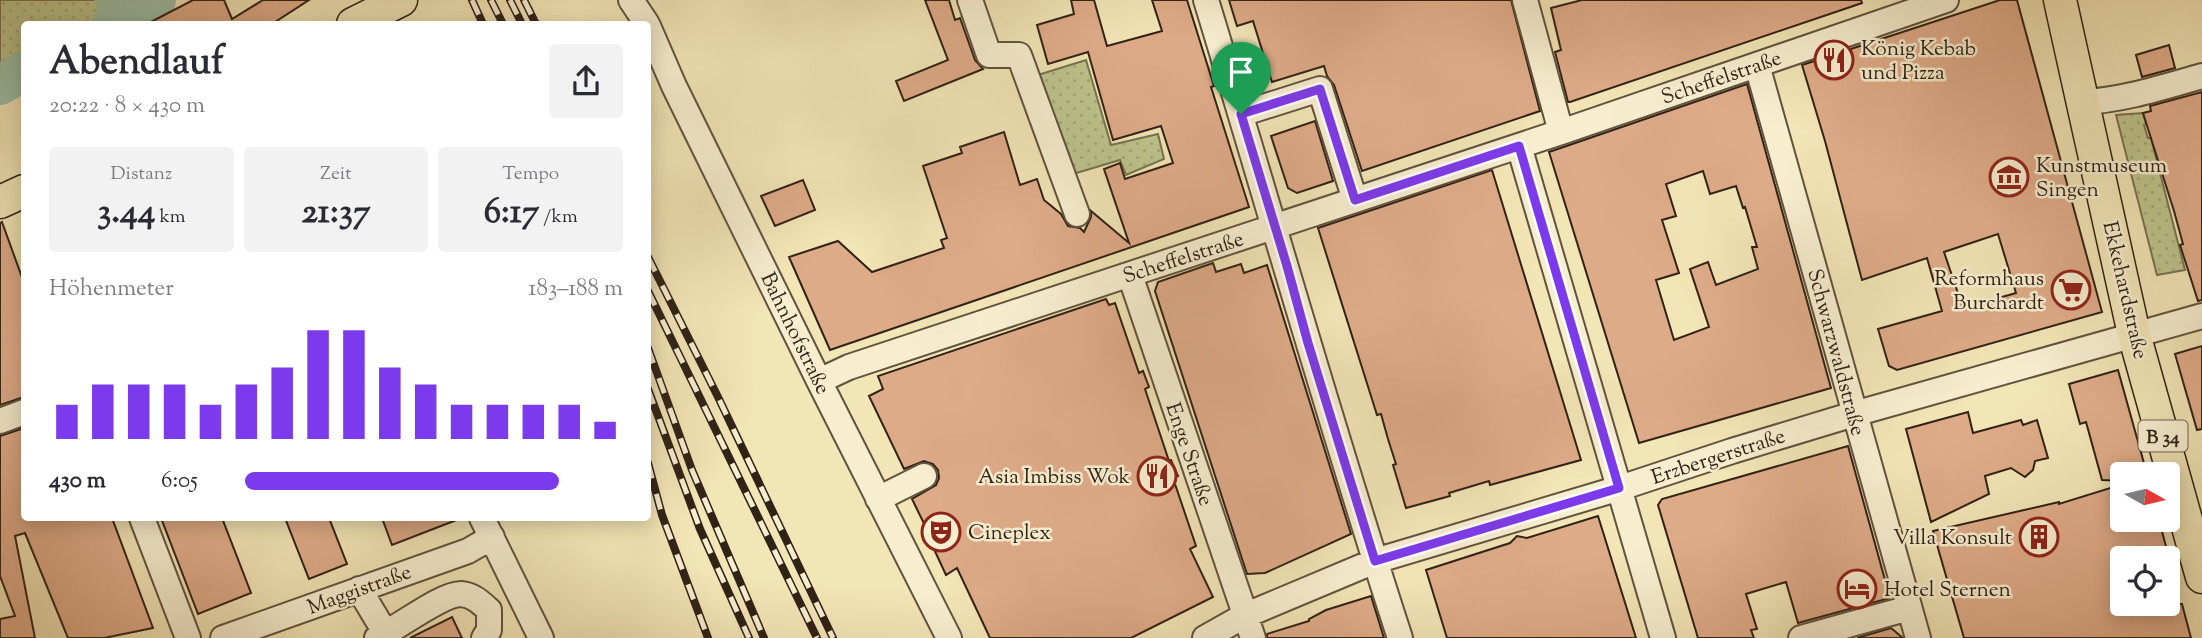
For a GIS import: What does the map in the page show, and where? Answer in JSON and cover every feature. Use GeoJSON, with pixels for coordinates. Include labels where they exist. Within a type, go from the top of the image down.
{"type":"FeatureCollection","features":[{"type":"Feature","properties":{"kind":"main road"},"geometry":{"type":"LineString","coordinates":[[359,21],[401,0]]}},
{"type":"Feature","properties":{"kind":"main road","name":"Ekkehardstraße"},"geometry":{"type":"LineString","coordinates":[[2060,0],[2134,334],[2202,577]]}},
{"type":"Feature","properties":{"kind":"street"},"geometry":{"type":"LineString","coordinates":[[970,0],[989,55],[1019,55],[1077,214]]}},
{"type":"Feature","properties":{"kind":"street"},"geometry":{"type":"LineString","coordinates":[[1206,0],[1308,343],[1400,638]]}},
{"type":"Feature","properties":{"kind":"street"},"geometry":{"type":"LineString","coordinates":[[1525,0],[1561,132]]}},
{"type":"Feature","properties":{"kind":"street","name":"Scheffelstraße"},"geometry":{"type":"LineString","coordinates":[[819,381],[849,367],[1757,65],[1905,7],[1946,0]]}},
{"type":"Feature","properties":{"kind":"street","name":"Bahnhofstraße"},"geometry":{"type":"LineString","coordinates":[[651,34],[674,86],[819,381],[949,638]]}},
{"type":"Feature","properties":{"kind":"street","name":"Schwarzwaldstraße"},"geometry":{"type":"LineString","coordinates":[[1757,65],[1918,638]]}},
{"type":"Feature","properties":{"kind":"street"},"geometry":{"type":"LineString","coordinates":[[2083,102],[2103,101],[2202,76]]}},
{"type":"Feature","properties":{"kind":"street"},"geometry":{"type":"LineString","coordinates":[[1241,114],[1320,89],[1355,200]]}},
{"type":"Feature","properties":{"kind":"street"},"geometry":{"type":"LineString","coordinates":[[1519,146],[1663,638]]}},
{"type":"Feature","properties":{"kind":"street","name":"Enge Straße"},"geometry":{"type":"LineString","coordinates":[[1130,275],[1246,620]]}},
{"type":"Feature","properties":{"kind":"street","name":"Erzbergerstraße"},"geometry":{"type":"LineString","coordinates":[[1205,638],[1375,561],[1854,414],[2202,316]]}},
{"type":"Feature","properties":{"kind":"street"},"geometry":{"type":"LineString","coordinates":[[0,421],[21,413]]}},
{"type":"Feature","properties":{"kind":"street"},"geometry":{"type":"LineString","coordinates":[[878,499],[924,476]]}},
{"type":"Feature","properties":{"kind":"street"},"geometry":{"type":"LineString","coordinates":[[143,521],[188,638]]}},
{"type":"Feature","properties":{"kind":"street"},"geometry":{"type":"LineString","coordinates":[[492,525],[541,638]]}},
{"type":"Feature","properties":{"kind":"street","name":"Maggistraße"},"geometry":{"type":"LineString","coordinates":[[223,638],[468,551],[492,525]]}},
{"type":"Feature","properties":{"kind":"street"},"geometry":{"type":"LineString","coordinates":[[359,589],[382,636],[445,598],[460,594],[476,598],[489,610],[489,630],[484,638]]}},
{"type":"Feature","properties":{"kind":"street"},"geometry":{"type":"LineString","coordinates":[[1801,638],[1909,608]]}},
{"type":"Feature","properties":{"kind":"green space"},"geometry":{"type":"Polygon","coordinates":[[[0,0],[156,0],[118,21],[21,21],[21,73],[0,85],[0,0]]]}},
{"type":"Feature","properties":{"kind":"green space"},"geometry":{"type":"Polygon","coordinates":[[[1086,60],[1111,145],[1158,134],[1164,159],[1126,175],[1120,160],[1073,174],[1038,75],[1086,60]]]}},
{"type":"Feature","properties":{"kind":"green space"},"geometry":{"type":"Polygon","coordinates":[[[2143,113],[2144,125],[2148,138],[2151,138],[2185,270],[2157,275],[2116,115],[2143,113]]]}},
{"type":"Feature","properties":{"kind":"building"},"geometry":{"type":"Polygon","coordinates":[[[193,0],[224,0],[232,19],[263,0],[309,0],[277,21],[153,21],[193,0]]]}},
{"type":"Feature","properties":{"kind":"building"},"geometry":{"type":"Polygon","coordinates":[[[925,0],[949,0],[955,20],[960,18],[975,60],[983,69],[904,101],[896,81],[948,60],[925,0]]]}},
{"type":"Feature","properties":{"kind":"building"},"geometry":{"type":"Polygon","coordinates":[[[1071,0],[1094,0],[1107,46],[1162,31],[1152,0],[1187,0],[1249,207],[830,350],[789,257],[838,241],[872,272],[944,248],[941,240],[947,238],[923,166],[962,153],[960,147],[1004,132],[1020,185],[1037,179],[1044,200],[1061,214],[1068,226],[1080,228],[1084,232],[1091,211],[1129,243],[1104,169],[1120,163],[1125,179],[1173,163],[1161,126],[1113,140],[1088,52],[1048,64],[1037,25],[1074,14],[1071,0]]]}},
{"type":"Feature","properties":{"kind":"building"},"geometry":{"type":"Polygon","coordinates":[[[1229,0],[1511,0],[1540,111],[1362,171],[1334,85],[1324,66],[1272,82],[1253,21],[1237,26],[1229,0]]]}},
{"type":"Feature","properties":{"kind":"building"},"geometry":{"type":"Polygon","coordinates":[[[1582,0],[1861,0],[1862,3],[1568,102],[1555,52],[1561,50],[1551,8],[1582,0]]]}},
{"type":"Feature","properties":{"kind":"building"},"geometry":{"type":"Polygon","coordinates":[[[2000,0],[2017,0],[2102,312],[1897,370],[1889,366],[1878,329],[1942,311],[1927,258],[1862,280],[1802,65],[2000,0]],[[1998,234],[1944,252],[1963,308],[2016,293],[1998,234]]]}},
{"type":"Feature","properties":{"kind":"building"},"geometry":{"type":"Polygon","coordinates":[[[2169,45],[2175,68],[2142,77],[2136,55],[2169,45]]]}},
{"type":"Feature","properties":{"kind":"building"},"geometry":{"type":"Polygon","coordinates":[[[1747,84],[1831,388],[1639,443],[1549,152],[1747,84]],[[1703,171],[1666,184],[1676,216],[1662,220],[1679,273],[1656,280],[1674,340],[1709,327],[1690,269],[1708,262],[1716,285],[1758,269],[1752,247],[1757,247],[1736,186],[1710,194],[1703,171]]]}},
{"type":"Feature","properties":{"kind":"building"},"geometry":{"type":"Polygon","coordinates":[[[2202,92],[2202,300],[2198,301],[2180,245],[2183,244],[2174,211],[2143,113],[2151,111],[2150,106],[2202,92]]]}},
{"type":"Feature","properties":{"kind":"building"},"geometry":{"type":"Polygon","coordinates":[[[1315,121],[1333,181],[1297,193],[1288,188],[1271,136],[1315,121]]]}},
{"type":"Feature","properties":{"kind":"building"},"geometry":{"type":"Polygon","coordinates":[[[1492,170],[1581,460],[1490,485],[1489,481],[1449,493],[1450,496],[1406,508],[1381,414],[1377,415],[1318,228],[1492,170]]]}},
{"type":"Feature","properties":{"kind":"building"},"geometry":{"type":"Polygon","coordinates":[[[803,180],[815,210],[775,226],[761,196],[803,180]]]}},
{"type":"Feature","properties":{"kind":"building"},"geometry":{"type":"Polygon","coordinates":[[[2,222],[21,275],[21,398],[0,405],[2,222]]]}},
{"type":"Feature","properties":{"kind":"building"},"geometry":{"type":"Polygon","coordinates":[[[1213,263],[1216,272],[1241,264],[1244,273],[1267,265],[1351,534],[1265,573],[1247,574],[1155,291],[1158,282],[1213,263]]]}},
{"type":"Feature","properties":{"kind":"building"},"geometry":{"type":"Polygon","coordinates":[[[1106,299],[1109,305],[1115,303],[1139,373],[1143,371],[1149,387],[1145,389],[1169,461],[1171,460],[1178,476],[1173,478],[1196,546],[1190,549],[1213,597],[1131,638],[990,638],[957,568],[946,575],[912,499],[936,485],[938,470],[933,464],[924,461],[904,469],[869,396],[883,389],[878,376],[1106,299]]]}},
{"type":"Feature","properties":{"kind":"building"},"geometry":{"type":"Polygon","coordinates":[[[2202,346],[2202,429],[2197,430],[2175,354],[2202,346]]]}},
{"type":"Feature","properties":{"kind":"building"},"geometry":{"type":"Polygon","coordinates":[[[2118,370],[2144,462],[2110,462],[2110,480],[2102,480],[2086,422],[2080,424],[2069,384],[2118,370]]]}},
{"type":"Feature","properties":{"kind":"building"},"geometry":{"type":"Polygon","coordinates":[[[1968,412],[1973,433],[2021,420],[2023,425],[2037,420],[2048,458],[2035,461],[2033,470],[2025,477],[2011,468],[1985,476],[1989,494],[1931,522],[1906,429],[1968,412]]]}},
{"type":"Feature","properties":{"kind":"building"},"geometry":{"type":"Polygon","coordinates":[[[21,429],[21,521],[113,521],[153,628],[104,638],[68,638],[25,533],[15,536],[35,638],[0,638],[0,619],[15,616],[0,576],[0,436],[21,429]]]}},
{"type":"Feature","properties":{"kind":"building"},"geometry":{"type":"Polygon","coordinates":[[[1848,446],[1890,598],[1798,623],[1786,582],[1746,594],[1757,629],[1751,630],[1754,638],[1698,638],[1658,505],[1662,499],[1848,446]]]}},
{"type":"Feature","properties":{"kind":"building"},"geometry":{"type":"Polygon","coordinates":[[[2110,488],[2110,532],[2162,532],[2166,546],[2110,546],[2110,616],[2180,616],[2182,604],[2191,638],[1964,638],[1933,531],[2059,504],[2110,488]]]}},
{"type":"Feature","properties":{"kind":"building"},"geometry":{"type":"Polygon","coordinates":[[[1598,516],[1636,638],[1447,638],[1426,570],[1510,543],[1517,536],[1527,538],[1598,516]]]}},
{"type":"Feature","properties":{"kind":"building"},"geometry":{"type":"Polygon","coordinates":[[[162,521],[223,521],[251,593],[198,614],[162,521]]]}},
{"type":"Feature","properties":{"kind":"building"},"geometry":{"type":"Polygon","coordinates":[[[286,521],[330,521],[347,564],[309,579],[286,521]]]}},
{"type":"Feature","properties":{"kind":"building"},"geometry":{"type":"Polygon","coordinates":[[[383,521],[454,521],[392,545],[383,521]]]}},
{"type":"Feature","properties":{"kind":"building"},"geometry":{"type":"Polygon","coordinates":[[[1371,596],[1384,638],[1267,638],[1267,634],[1309,621],[1326,610],[1371,596]]]}},
{"type":"Feature","properties":{"kind":"building"},"geometry":{"type":"Polygon","coordinates":[[[452,617],[462,638],[410,638],[452,617]]]}},
{"type":"Feature","properties":{"kind":"building"},"geometry":{"type":"Polygon","coordinates":[[[1891,628],[1903,638],[1857,638],[1891,628]]]}},
{"type":"Feature","properties":{"kind":"waterway"},"geometry":{"type":"LineString","coordinates":[[106,0],[140,9]]}},
{"type":"Feature","properties":{"kind":"waterway"},"geometry":{"type":"LineString","coordinates":[[118,21],[156,0]]}},
{"type":"Feature","properties":{"kind":"waterway"},"geometry":{"type":"LineString","coordinates":[[0,85],[21,73]]}},
{"type":"Feature","properties":{"kind":"railway"},"geometry":{"type":"LineString","coordinates":[[472,0],[482,21]]}},
{"type":"Feature","properties":{"kind":"railway"},"geometry":{"type":"LineString","coordinates":[[491,0],[502,21]]}},
{"type":"Feature","properties":{"kind":"railway"},"geometry":{"type":"LineString","coordinates":[[510,0],[520,21]]}},
{"type":"Feature","properties":{"kind":"railway"},"geometry":{"type":"LineString","coordinates":[[524,0],[534,21]]}},
{"type":"Feature","properties":{"kind":"railway"},"geometry":{"type":"LineString","coordinates":[[651,263],[833,638]]}},
{"type":"Feature","properties":{"kind":"railway"},"geometry":{"type":"LineString","coordinates":[[651,297],[817,638]]}},
{"type":"Feature","properties":{"kind":"railway"},"geometry":{"type":"LineString","coordinates":[[651,356],[692,470],[764,638]]}},
{"type":"Feature","properties":{"kind":"railway"},"geometry":{"type":"LineString","coordinates":[[651,397],[700,529],[749,638]]}},
{"type":"Feature","properties":{"kind":"railway"},"geometry":{"type":"LineString","coordinates":[[651,474],[662,515],[708,638]]}},
{"type":"Feature","properties":{"kind":"place","name":"König Kebab und Pizza"},"geometry":{"type":"Point","coordinates":[1834,60]}},
{"type":"Feature","properties":{"kind":"place","name":"Kunstmuseum Singen"},"geometry":{"type":"Point","coordinates":[2009,177]}},
{"type":"Feature","properties":{"kind":"place","name":"Reformhaus Burchardt"},"geometry":{"type":"Point","coordinates":[2071,290]}},
{"type":"Feature","properties":{"kind":"place","name":"Asia Imbiss Wok"},"geometry":{"type":"Point","coordinates":[1157,476]}},
{"type":"Feature","properties":{"kind":"place","name":"Cineplex"},"geometry":{"type":"Point","coordinates":[941,532]}},
{"type":"Feature","properties":{"kind":"place","name":"Villa Konsult"},"geometry":{"type":"Point","coordinates":[2039,537]}},
{"type":"Feature","properties":{"kind":"place","name":"Hotel Sternen"},"geometry":{"type":"Point","coordinates":[1857,589]}},
{"type":"Feature","properties":{"kind":"route"},"geometry":{"type":"LineString","coordinates":[[1320,89],[1355,200],[1519,146],[1619,488],[1375,561],[1241,114],[1320,89]]}}]}
